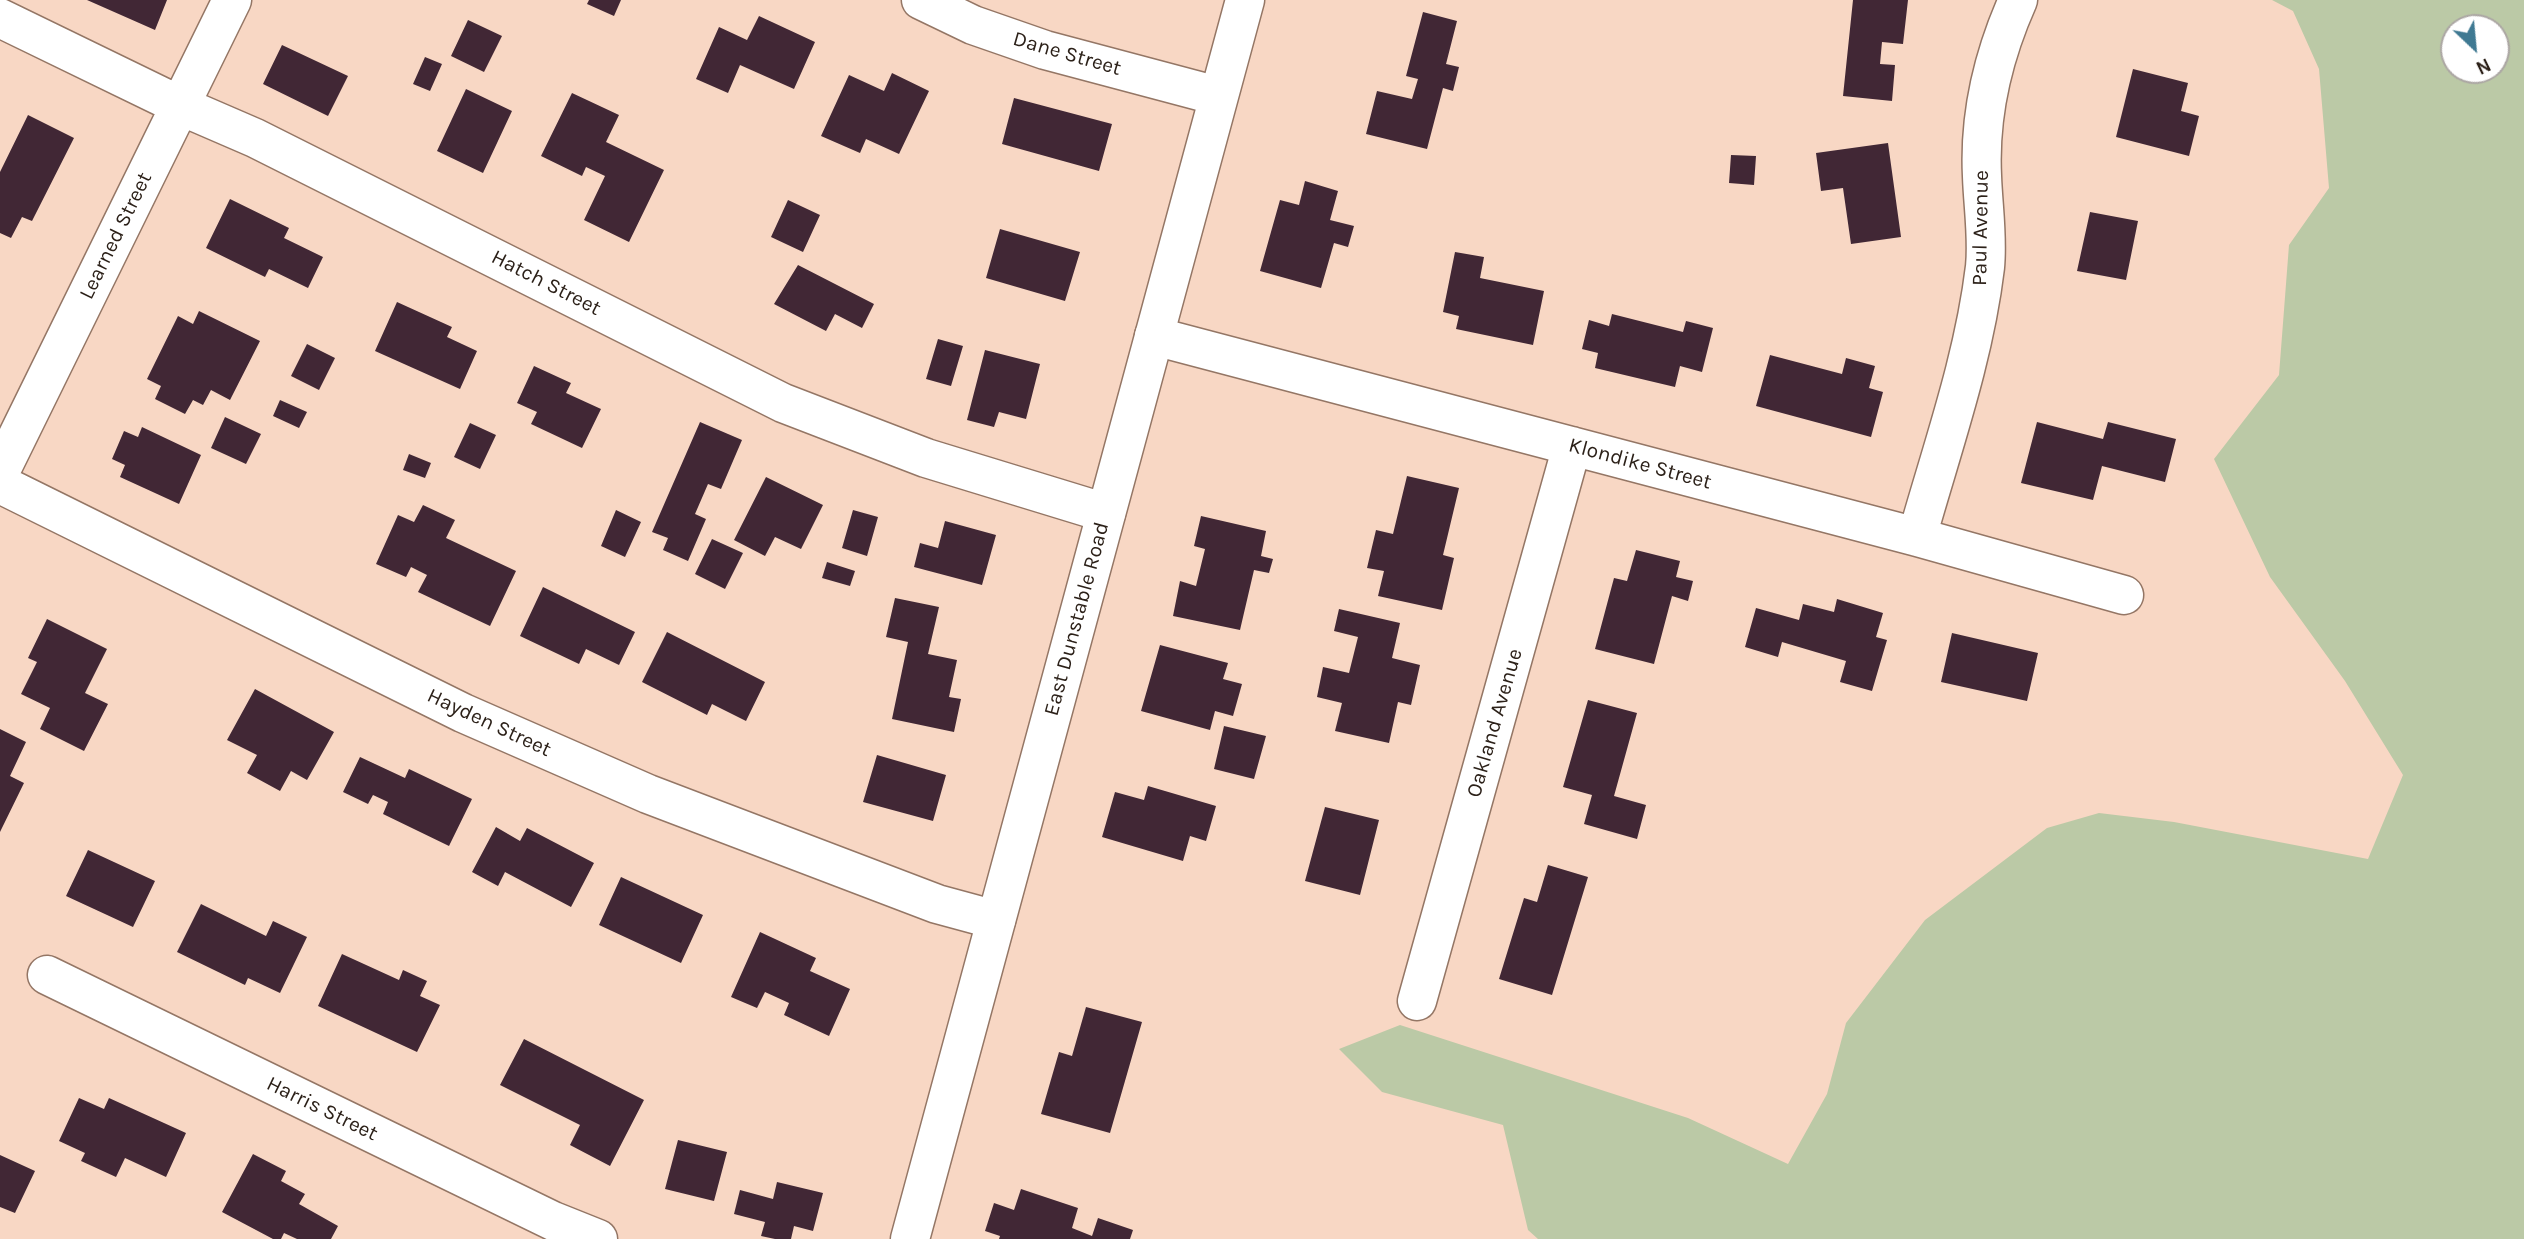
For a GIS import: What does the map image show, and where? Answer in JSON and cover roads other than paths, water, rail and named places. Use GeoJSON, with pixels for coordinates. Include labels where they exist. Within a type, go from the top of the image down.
{"type":"FeatureCollection","features":[{"type":"Feature","properties":{"kind":"street","name":"Learned Street"},"geometry":{"type":"LineString","coordinates":[[0,472],[232,0]]}},
{"type":"Feature","properties":{"kind":"street","name":"Dane Street"},"geometry":{"type":"LineString","coordinates":[[921,0],[973,25],[1045,50],[1218,96]]}},
{"type":"Feature","properties":{"kind":"street","name":"East Dunstable Road"},"geometry":{"type":"LineString","coordinates":[[910,1239],[1245,0]]}},
{"type":"Feature","properties":{"kind":"street","name":"Paul Avenue"},"geometry":{"type":"LineString","coordinates":[[1917,537],[1956,402],[1979,308],[1985,264],[1983,127],[1990,78],[2002,34],[2018,0]]}},
{"type":"Feature","properties":{"kind":"street","name":"Hatch Street"},"geometry":{"type":"LineString","coordinates":[[0,18],[181,106],[255,138],[783,403],[926,458],[1106,513]]}},
{"type":"Feature","properties":{"kind":"street","name":"Klondike Street"},"geometry":{"type":"LineString","coordinates":[[1154,336],[1917,537],[2124,595]]}},
{"type":"Feature","properties":{"kind":"street","name":"Oakland Avenue"},"geometry":{"type":"LineString","coordinates":[[1417,1001],[1572,446]]}},
{"type":"Feature","properties":{"kind":"street","name":"Hayden Street"},"geometry":{"type":"LineString","coordinates":[[0,484],[463,713],[648,794],[937,904],[996,920]]}},
{"type":"Feature","properties":{"kind":"street","name":"Harris Street"},"geometry":{"type":"LineString","coordinates":[[47,975],[540,1215],[598,1239]]}}]}
